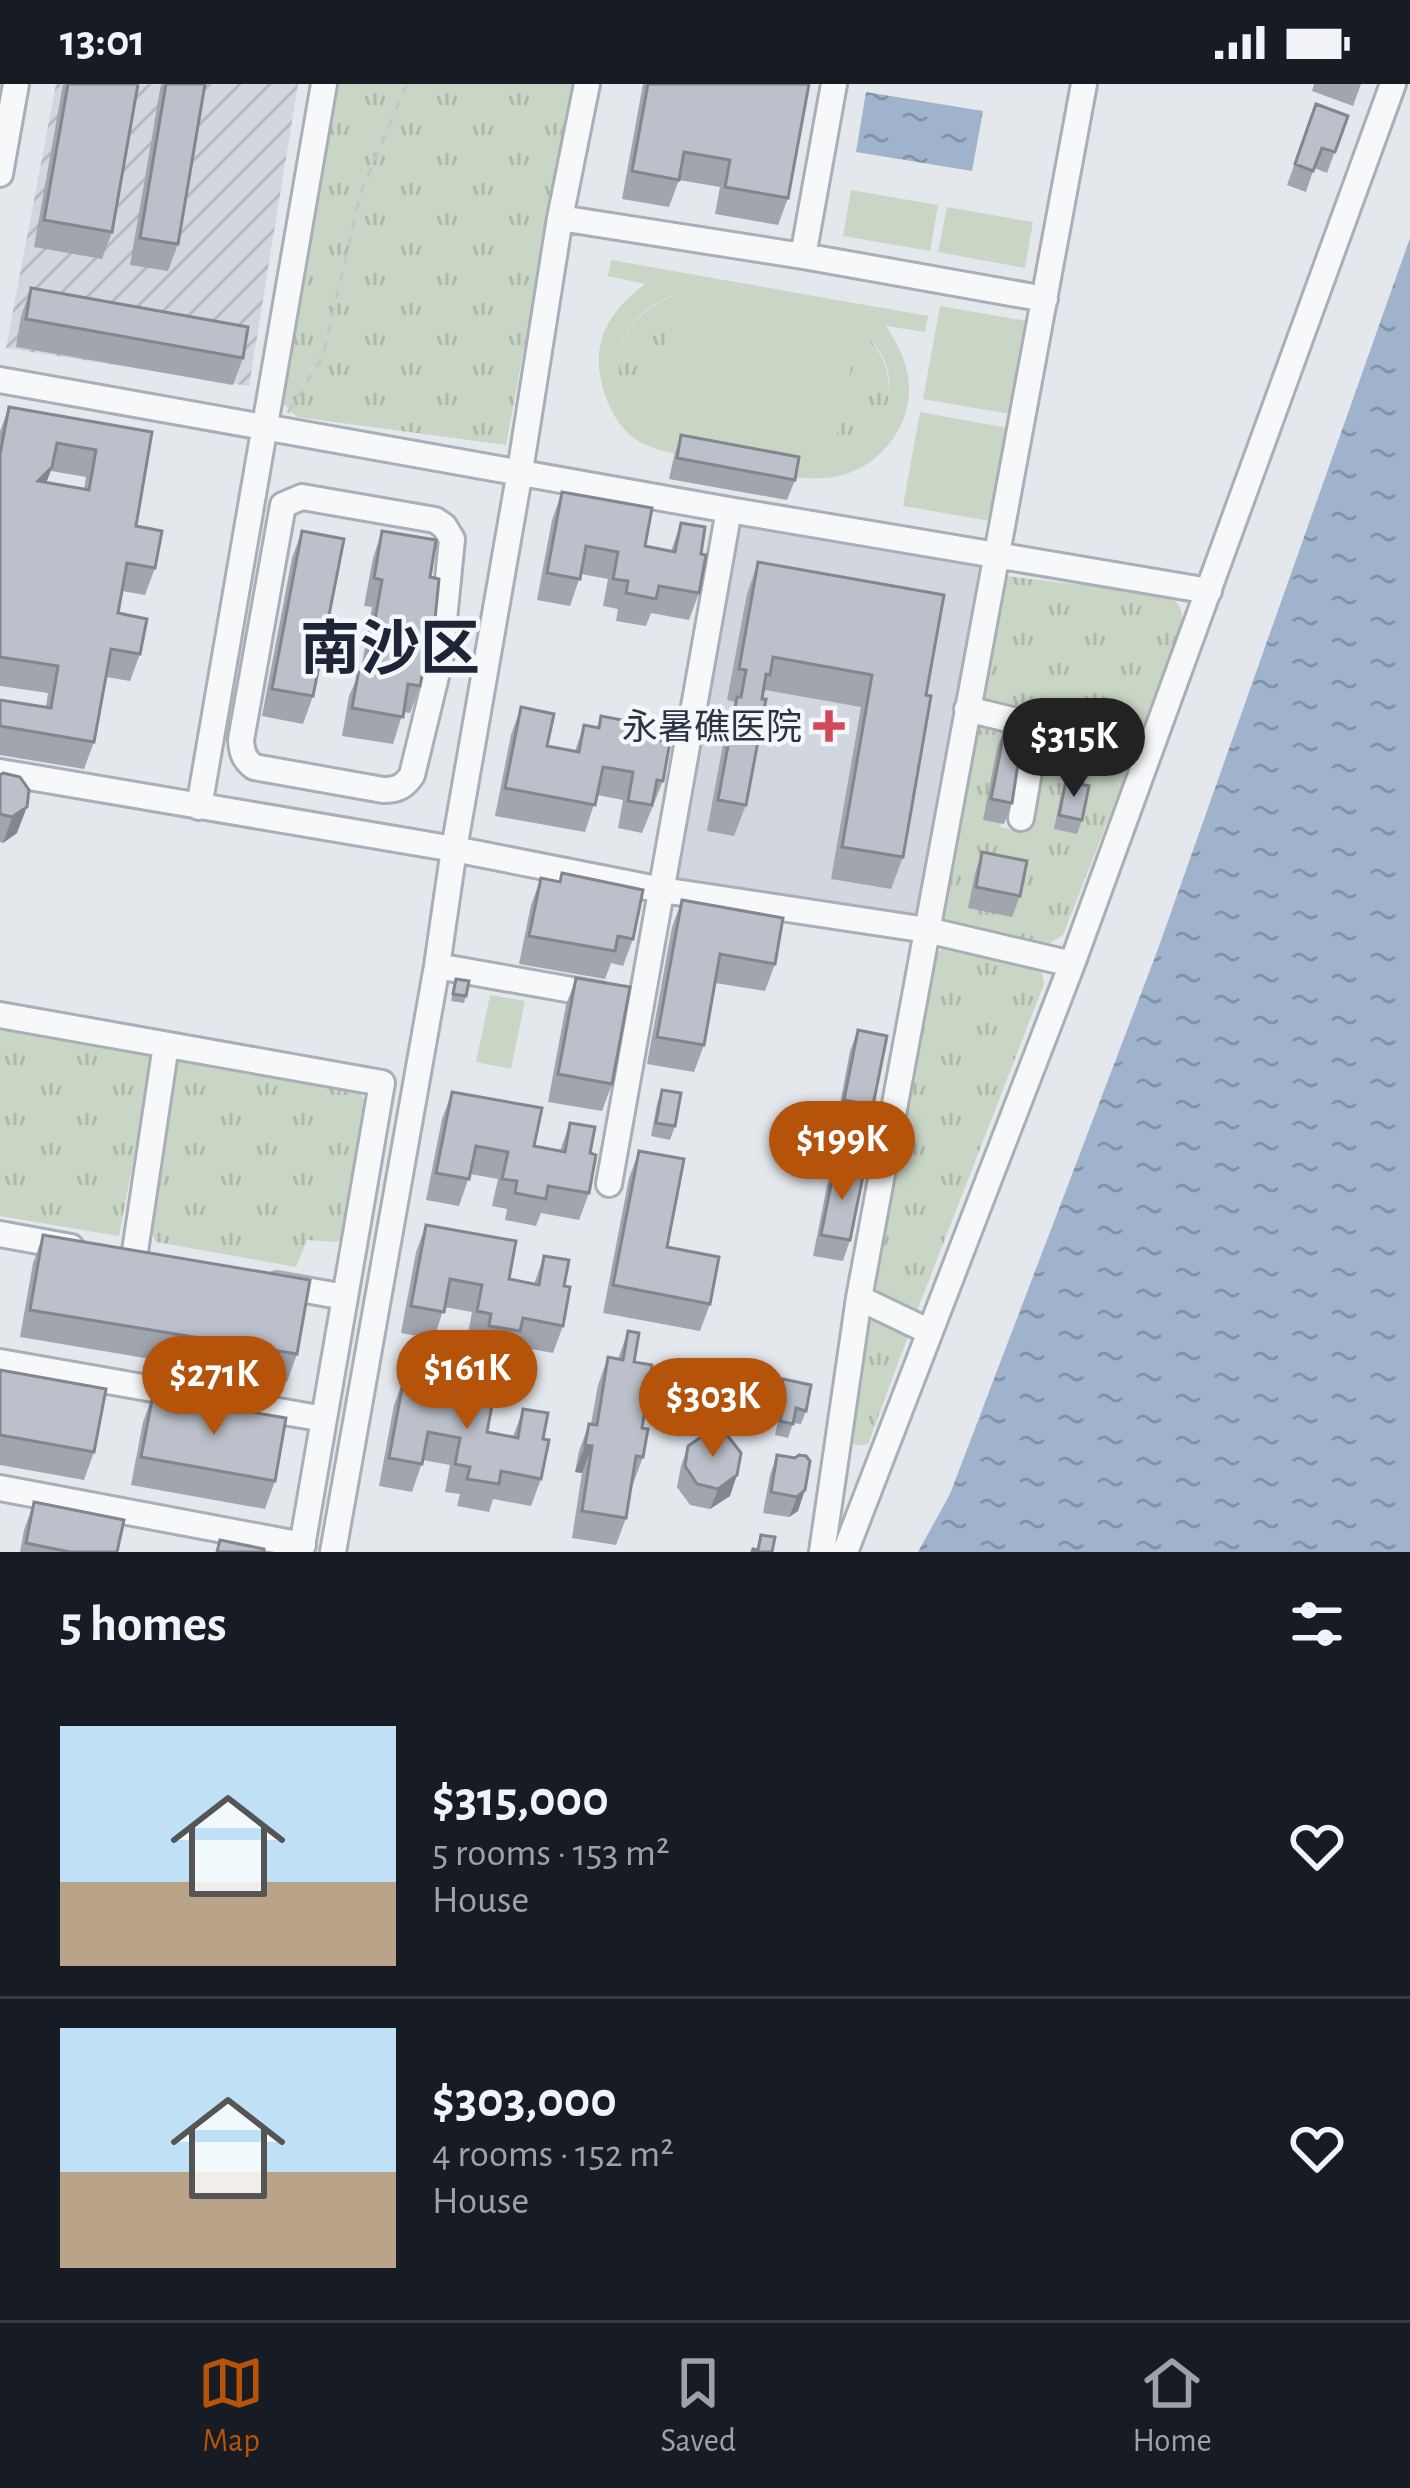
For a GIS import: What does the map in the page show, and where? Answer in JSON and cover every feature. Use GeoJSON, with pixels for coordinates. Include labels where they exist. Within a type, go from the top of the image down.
{"type":"FeatureCollection","features":[{"type":"Feature","properties":{"kind":"street"},"geometry":{"type":"LineString","coordinates":[[0,174],[16,84]]}},
{"type":"Feature","properties":{"kind":"street"},"geometry":{"type":"LineString","coordinates":[[199,807],[236,590],[271,429],[324,84]]}},
{"type":"Feature","properties":{"kind":"street"},"geometry":{"type":"LineString","coordinates":[[333,1552],[437,966],[560,218],[587,84]]}},
{"type":"Feature","properties":{"kind":"street"},"geometry":{"type":"LineString","coordinates":[[803,256],[834,84]]}},
{"type":"Feature","properties":{"kind":"street"},"geometry":{"type":"LineString","coordinates":[[823,1552],[860,1298],[1084,84]]}},
{"type":"Feature","properties":{"kind":"street"},"geometry":{"type":"LineString","coordinates":[[845,1552],[1072,964],[1393,84]]}},
{"type":"Feature","properties":{"kind":"street"},"geometry":{"type":"LineString","coordinates":[[560,218],[1045,299]]}},
{"type":"Feature","properties":{"kind":"street"},"geometry":{"type":"LineString","coordinates":[[0,380],[1209,591]]}},
{"type":"Feature","properties":{"kind":"street"},"geometry":{"type":"LineString","coordinates":[[302,496],[435,520],[444,526],[452,539],[440,660],[412,775],[405,785],[382,790],[254,767],[246,760],[242,740],[284,505],[302,496]]}},
{"type":"Feature","properties":{"kind":"street"},"geometry":{"type":"LineString","coordinates":[[609,1184],[729,510]]}},
{"type":"Feature","properties":{"kind":"street"},"geometry":{"type":"LineString","coordinates":[[236,590],[268,595]]}},
{"type":"Feature","properties":{"kind":"street"},"geometry":{"type":"LineString","coordinates":[[440,660],[485,665]]}},
{"type":"Feature","properties":{"kind":"street"},"geometry":{"type":"LineString","coordinates":[[224,664],[254,670]]}},
{"type":"Feature","properties":{"kind":"street"},"geometry":{"type":"LineString","coordinates":[[967,709],[1037,726],[1021,818]]}},
{"type":"Feature","properties":{"kind":"street"},"geometry":{"type":"LineString","coordinates":[[0,772],[454,849],[662,890],[927,930],[1072,964]]}},
{"type":"Feature","properties":{"kind":"street"},"geometry":{"type":"LineString","coordinates":[[437,966],[642,1002]]}},
{"type":"Feature","properties":{"kind":"street"},"geometry":{"type":"LineString","coordinates":[[0,1015],[382,1083],[302,1548],[0,1488]]}},
{"type":"Feature","properties":{"kind":"street"},"geometry":{"type":"LineString","coordinates":[[0,1234],[123,1256],[166,1045]]}},
{"type":"Feature","properties":{"kind":"street"},"geometry":{"type":"LineString","coordinates":[[251,1280],[345,1297]]}},
{"type":"Feature","properties":{"kind":"street"},"geometry":{"type":"LineString","coordinates":[[860,1298],[930,1332]]}},
{"type":"Feature","properties":{"kind":"street"},"geometry":{"type":"LineString","coordinates":[[0,1362],[324,1419]]}},
{"type":"Feature","properties":{"kind":"path"},"geometry":{"type":"LineString","coordinates":[[271,429],[322,356],[361,192],[407,84]]}},
{"type":"Feature","properties":{"kind":"shaded area"},"geometry":{"type":"Polygon","coordinates":[[[56,84],[298,84],[249,386],[6,348],[56,84]]]}},
{"type":"Feature","properties":{"kind":"shaded area","name":"永暑礁医院"},"geometry":{"type":"Polygon","coordinates":[[[736,525],[985,568],[922,926],[672,883],[736,525]]]}},
{"type":"Feature","properties":{"kind":"green space"},"geometry":{"type":"Polygon","coordinates":[[[331,84],[573,84],[506,445],[297,417],[277,398],[331,84]]]}},
{"type":"Feature","properties":{"kind":"green space"},"geometry":{"type":"Polygon","coordinates":[[[851,190],[938,205],[930,251],[843,236],[851,190]]]}},
{"type":"Feature","properties":{"kind":"green space"},"geometry":{"type":"Polygon","coordinates":[[[947,207],[1033,222],[1025,268],[938,252],[947,207]]]}},
{"type":"Feature","properties":{"kind":"green space"},"geometry":{"type":"Polygon","coordinates":[[[611,260],[928,316],[925,332],[886,326],[902,354],[908,378],[908,402],[897,432],[864,466],[820,478],[670,453],[638,441],[608,404],[599,355],[610,320],[645,284],[608,276],[611,260]],[[674,295],[638,318],[620,350],[622,387],[647,422],[648,422],[674,295]],[[859,331],[832,457],[869,436],[888,402],[886,363],[859,331]]]}},
{"type":"Feature","properties":{"kind":"green space"},"geometry":{"type":"Polygon","coordinates":[[[675,295],[859,329],[885,364],[888,402],[881,420],[853,448],[831,457],[648,423],[622,388],[620,351],[638,318],[675,295]]]}},
{"type":"Feature","properties":{"kind":"green space"},"geometry":{"type":"Polygon","coordinates":[[[940,306],[1027,321],[1010,414],[923,399],[940,306]]]}},
{"type":"Feature","properties":{"kind":"green space"},"geometry":{"type":"Polygon","coordinates":[[[920,412],[1007,428],[990,521],[903,506],[920,412]]]}},
{"type":"Feature","properties":{"kind":"green space"},"geometry":{"type":"Polygon","coordinates":[[[1006,576],[1167,595],[1180,608],[1184,626],[1063,935],[1045,946],[941,922],[971,730],[981,720],[1017,734],[1000,827],[1022,832],[1047,714],[986,703],[978,693],[998,586],[1006,576]]]}},
{"type":"Feature","properties":{"kind":"green space"},"geometry":{"type":"Polygon","coordinates":[[[946,945],[1030,961],[1042,972],[1044,984],[917,1311],[871,1290],[930,960],[946,945]]]}},
{"type":"Feature","properties":{"kind":"green space"},"geometry":{"type":"Polygon","coordinates":[[[490,995],[525,1001],[511,1069],[476,1062],[490,995]]]}},
{"type":"Feature","properties":{"kind":"green space"},"geometry":{"type":"Polygon","coordinates":[[[0,1027],[140,1049],[152,1060],[119,1236],[0,1216],[0,1027]]]}},
{"type":"Feature","properties":{"kind":"green space"},"geometry":{"type":"Polygon","coordinates":[[[170,1058],[353,1086],[368,1103],[346,1235],[337,1242],[307,1240],[296,1267],[156,1242],[149,1227],[170,1058]]]}},
{"type":"Feature","properties":{"kind":"green space"},"geometry":{"type":"Polygon","coordinates":[[[868,1314],[910,1331],[868,1444],[858,1445],[846,1437],[868,1314]]]}},
{"type":"Feature","properties":{"kind":"water"},"geometry":{"type":"Polygon","coordinates":[[[866,92],[983,111],[972,171],[856,152],[866,92]]]}},
{"type":"Feature","properties":{"kind":"water"},"geometry":{"type":"Polygon","coordinates":[[[1410,238],[1410,1552],[918,1552],[950,1494],[1158,949],[1410,238]]]}},
{"type":"Feature","properties":{"kind":"building"},"geometry":{"type":"Polygon","coordinates":[[[68,84],[138,84],[112,232],[44,220],[68,84]]]}},
{"type":"Feature","properties":{"kind":"building"},"geometry":{"type":"Polygon","coordinates":[[[166,84],[205,84],[178,244],[140,238],[166,84]]]}},
{"type":"Feature","properties":{"kind":"building"},"geometry":{"type":"Polygon","coordinates":[[[648,84],[809,84],[788,198],[725,187],[730,160],[684,152],[679,180],[632,171],[648,84]]]}},
{"type":"Feature","properties":{"kind":"building"},"geometry":{"type":"Polygon","coordinates":[[[1316,104],[1348,116],[1335,152],[1322,148],[1313,171],[1295,164],[1316,104]]]}},
{"type":"Feature","properties":{"kind":"building"},"geometry":{"type":"Polygon","coordinates":[[[31,288],[248,327],[243,358],[26,319],[31,288]]]}},
{"type":"Feature","properties":{"kind":"building"},"geometry":{"type":"Polygon","coordinates":[[[9,407],[152,432],[136,526],[162,531],[155,568],[127,563],[118,613],[147,619],[140,654],[111,649],[94,742],[0,726],[0,700],[51,708],[58,666],[0,657],[0,454],[9,407]],[[57,443],[52,467],[38,481],[89,490],[96,450],[57,443]]]}},
{"type":"Feature","properties":{"kind":"building"},"geometry":{"type":"Polygon","coordinates":[[[681,435],[799,457],[795,480],[677,458],[681,435]]]}},
{"type":"Feature","properties":{"kind":"building"},"geometry":{"type":"Polygon","coordinates":[[[562,492],[652,508],[645,546],[675,552],[681,523],[705,527],[699,593],[659,586],[656,599],[626,593],[628,581],[613,579],[618,552],[586,546],[580,579],[547,573],[562,492]]]}},
{"type":"Feature","properties":{"kind":"building"},"geometry":{"type":"Polygon","coordinates":[[[302,531],[344,539],[313,696],[272,689],[302,531]]]}},
{"type":"Feature","properties":{"kind":"building"},"geometry":{"type":"Polygon","coordinates":[[[382,531],[436,540],[430,577],[439,579],[434,630],[420,686],[408,684],[403,717],[352,708],[359,669],[366,670],[382,580],[374,578],[382,531]]]}},
{"type":"Feature","properties":{"kind":"building"},"geometry":{"type":"Polygon","coordinates":[[[758,562],[944,595],[903,857],[842,847],[872,675],[773,657],[770,675],[766,674],[762,699],[766,699],[746,805],[718,800],[746,670],[739,669],[758,562]]]}},
{"type":"Feature","properties":{"kind":"building"},"geometry":{"type":"Polygon","coordinates":[[[521,707],[554,714],[547,746],[579,752],[584,725],[599,728],[601,716],[632,722],[630,735],[670,742],[663,781],[657,780],[652,805],[628,801],[633,772],[603,767],[595,805],[505,788],[521,707]]]}},
{"type":"Feature","properties":{"kind":"building"},"geometry":{"type":"Polygon","coordinates":[[[1005,728],[1023,731],[1012,803],[991,799],[1005,728]]]}},
{"type":"Feature","properties":{"kind":"building"},"geometry":{"type":"Polygon","coordinates":[[[3,773],[20,777],[29,790],[27,807],[12,817],[0,814],[3,773]]]}},
{"type":"Feature","properties":{"kind":"building"},"geometry":{"type":"Polygon","coordinates":[[[1066,781],[1089,786],[1082,820],[1059,815],[1066,781]]]}},
{"type":"Feature","properties":{"kind":"building"},"geometry":{"type":"Polygon","coordinates":[[[982,852],[1027,861],[1020,896],[976,887],[982,852]]]}},
{"type":"Feature","properties":{"kind":"building"},"geometry":{"type":"Polygon","coordinates":[[[562,873],[643,890],[633,939],[618,936],[615,951],[529,936],[541,878],[560,882],[562,873]]]}},
{"type":"Feature","properties":{"kind":"building"},"geometry":{"type":"Polygon","coordinates":[[[682,900],[783,918],[775,964],[720,954],[704,1045],[657,1037],[682,900]]]}},
{"type":"Feature","properties":{"kind":"building"},"geometry":{"type":"Polygon","coordinates":[[[576,978],[630,987],[612,1084],[558,1074],[576,978]]]}},
{"type":"Feature","properties":{"kind":"building"},"geometry":{"type":"Polygon","coordinates":[[[456,979],[469,981],[466,996],[453,994],[456,979]]]}},
{"type":"Feature","properties":{"kind":"building"},"geometry":{"type":"Polygon","coordinates":[[[858,1030],[887,1036],[873,1105],[844,1100],[858,1030]]]}},
{"type":"Feature","properties":{"kind":"building"},"geometry":{"type":"Polygon","coordinates":[[[662,1090],[681,1093],[675,1126],[656,1123],[662,1090]]]}},
{"type":"Feature","properties":{"kind":"building"},"geometry":{"type":"Polygon","coordinates":[[[452,1092],[542,1108],[534,1146],[565,1152],[570,1123],[595,1127],[589,1193],[548,1186],[546,1199],[515,1193],[517,1181],[502,1179],[508,1152],[476,1146],[469,1179],[436,1173],[452,1092]]]}},
{"type":"Feature","properties":{"kind":"building"},"geometry":{"type":"Polygon","coordinates":[[[639,1151],[684,1159],[667,1247],[719,1257],[710,1304],[613,1285],[639,1151]]]}},
{"type":"Feature","properties":{"kind":"building"},"geometry":{"type":"Polygon","coordinates":[[[835,1165],[864,1171],[850,1240],[821,1235],[835,1165]]]}},
{"type":"Feature","properties":{"kind":"building"},"geometry":{"type":"Polygon","coordinates":[[[426,1225],[516,1241],[509,1279],[539,1285],[544,1256],[569,1260],[563,1326],[523,1318],[520,1331],[489,1326],[491,1314],[477,1311],[482,1285],[450,1279],[444,1312],[411,1306],[426,1225]]]}},
{"type":"Feature","properties":{"kind":"building"},"geometry":{"type":"Polygon","coordinates":[[[43,1235],[310,1280],[297,1354],[30,1310],[43,1235]]]}},
{"type":"Feature","properties":{"kind":"building"},"geometry":{"type":"Polygon","coordinates":[[[628,1331],[639,1333],[634,1362],[652,1365],[642,1428],[648,1429],[643,1457],[636,1456],[626,1518],[582,1511],[592,1446],[585,1445],[589,1424],[597,1425],[608,1357],[623,1360],[628,1331]]]}},
{"type":"Feature","properties":{"kind":"building"},"geometry":{"type":"Polygon","coordinates":[[[0,1370],[106,1389],[94,1452],[0,1435],[0,1370]]]}},
{"type":"Feature","properties":{"kind":"building"},"geometry":{"type":"Polygon","coordinates":[[[404,1378],[494,1394],[487,1432],[518,1438],[523,1409],[548,1413],[543,1439],[549,1440],[541,1479],[501,1471],[499,1484],[467,1479],[470,1467],[455,1464],[460,1438],[428,1432],[422,1464],[389,1458],[404,1378]]]}},
{"type":"Feature","properties":{"kind":"building"},"geometry":{"type":"Polygon","coordinates":[[[783,1379],[811,1385],[806,1411],[796,1408],[793,1424],[780,1421],[783,1407],[777,1406],[783,1379]]]}},
{"type":"Feature","properties":{"kind":"building"},"geometry":{"type":"Polygon","coordinates":[[[153,1395],[286,1418],[275,1481],[141,1457],[153,1395]]]}},
{"type":"Feature","properties":{"kind":"building"},"geometry":{"type":"Polygon","coordinates":[[[708,1432],[727,1435],[741,1453],[737,1475],[718,1489],[697,1484],[685,1466],[688,1446],[708,1432]]]}},
{"type":"Feature","properties":{"kind":"building"},"geometry":{"type":"Polygon","coordinates":[[[777,1455],[806,1456],[810,1461],[805,1490],[797,1497],[771,1492],[777,1455]]]}},
{"type":"Feature","properties":{"kind":"building"},"geometry":{"type":"Polygon","coordinates":[[[34,1502],[124,1520],[117,1552],[70,1552],[26,1543],[34,1502]]]}},
{"type":"Feature","properties":{"kind":"building"},"geometry":{"type":"Polygon","coordinates":[[[761,1535],[775,1537],[772,1552],[752,1552],[758,1550],[761,1535]]]}},
{"type":"Feature","properties":{"kind":"building"},"geometry":{"type":"Polygon","coordinates":[[[220,1540],[264,1549],[264,1552],[217,1552],[220,1540]]]}},
{"type":"Feature","properties":{"kind":"place","name":"永暑礁医院"},"geometry":{"type":"Point","coordinates":[829,726]}},
{"type":"Feature","properties":{"kind":"district","name":"南沙区"},"geometry":{"type":"Point","coordinates":[390,648]}}]}
